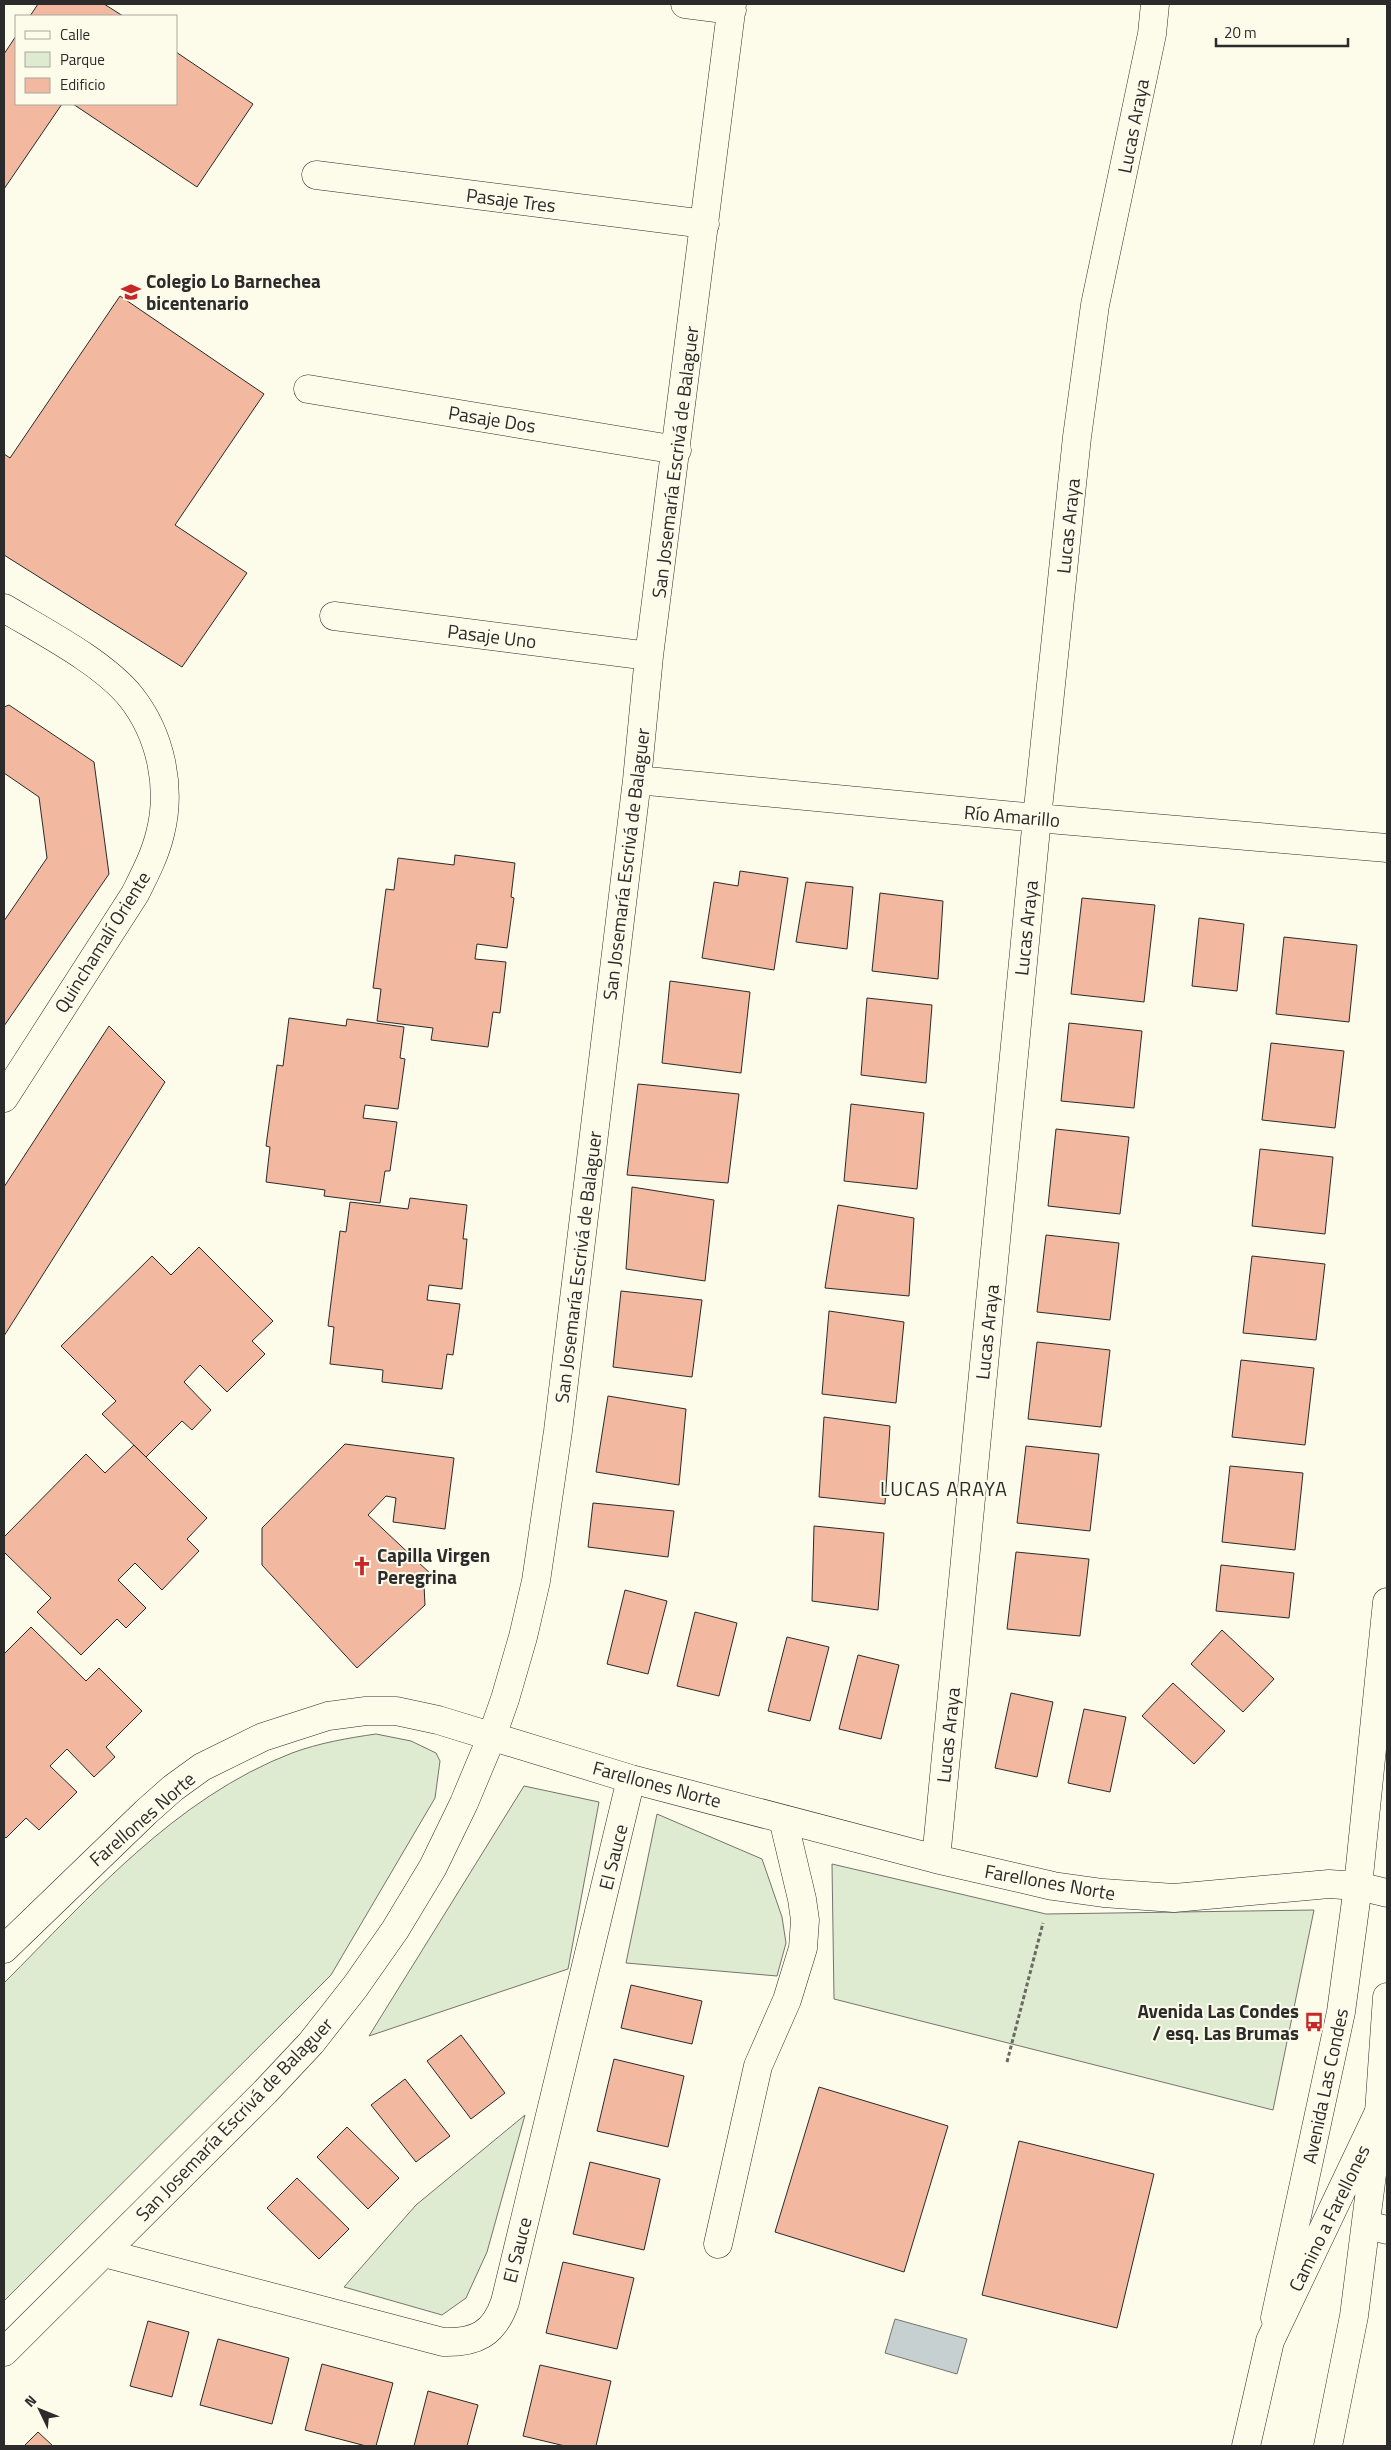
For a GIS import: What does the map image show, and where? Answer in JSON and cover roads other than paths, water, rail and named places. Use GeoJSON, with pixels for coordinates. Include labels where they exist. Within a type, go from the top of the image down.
{"type":"FeatureCollection","features":[{"type":"Feature","properties":{"kind":"street"},"geometry":{"type":"LineString","coordinates":[[685,4],[732,7]]}},
{"type":"Feature","properties":{"kind":"street","name":"Lucas Araya"},"geometry":{"type":"LineString","coordinates":[[936,1859],[1037,818],[1077,437],[1095,305],[1146,64],[1155,4]]}},
{"type":"Feature","properties":{"kind":"street","name":"San Josemaría Escrivá de Balaguer"},"geometry":{"type":"LineString","coordinates":[[4,2352],[265,2092],[311,2043],[355,1988],[395,1930],[433,1867],[464,1803],[492,1736],[523,1637],[536,1581],[549,1494],[637,780],[649,656],[677,450],[732,7]]}},
{"type":"Feature","properties":{"kind":"street","name":"Pasaje Tres"},"geometry":{"type":"LineString","coordinates":[[316,175],[705,224]]}},
{"type":"Feature","properties":{"kind":"street","name":"Pasaje Dos"},"geometry":{"type":"LineString","coordinates":[[308,389],[677,450]]}},
{"type":"Feature","properties":{"kind":"street","name":"Quinchamalí Oriente"},"geometry":{"type":"LineString","coordinates":[[4,608],[88,660],[131,696],[158,745],[163,771],[164,806],[161,833],[152,859],[135,894],[4,1098]]}},
{"type":"Feature","properties":{"kind":"street","name":"Pasaje Uno"},"geometry":{"type":"LineString","coordinates":[[334,616],[649,656]]}},
{"type":"Feature","properties":{"kind":"street","name":"Río Amarillo"},"geometry":{"type":"LineString","coordinates":[[637,780],[1037,818],[1387,848]]}},
{"type":"Feature","properties":{"kind":"street","name":"Avenida Las Condes"},"geometry":{"type":"LineString","coordinates":[[1246,2446],[1340,2012],[1358,1886],[1387,1602]]}},
{"type":"Feature","properties":{"kind":"street","name":"Farellones Norte"},"geometry":{"type":"LineString","coordinates":[[4,1949],[77,1876],[173,1788],[202,1767],[263,1737],[328,1716],[366,1711],[396,1711],[438,1720],[631,1779],[936,1859],[1052,1886],[1103,1893],[1174,1898],[1329,1884],[1358,1886],[1387,1893]]}},
{"type":"Feature","properties":{"kind":"street","name":"El Sauce"},"geometry":{"type":"LineString","coordinates":[[104,2253],[443,2342],[468,2340],[490,2330],[500,2317],[505,2302],[631,1779]]}},
{"type":"Feature","properties":{"kind":"street"},"geometry":{"type":"LineString","coordinates":[[718,2244],[758,2066],[787,2000],[803,1948],[804,1920],[802,1899],[783,1819]]}},
{"type":"Feature","properties":{"kind":"street"},"geometry":{"type":"LineString","coordinates":[[1328,2446],[1353,2325],[1377,2228],[1387,1997]]}},
{"type":"Feature","properties":{"kind":"street","name":"Camino a Farellones"},"geometry":{"type":"LineString","coordinates":[[1270,2341],[1383,2104]]}},
{"type":"Feature","properties":{"kind":"place","name":"Colegio Lo Barnechea bicentenario"},"geometry":{"type":"Point","coordinates":[131,292]}},
{"type":"Feature","properties":{"kind":"place","name":"Capilla Virgen Peregrina"},"geometry":{"type":"Point","coordinates":[362,1566]}},
{"type":"Feature","properties":{"kind":"place","name":"Avenida Las Condes / esq. Las Brumas"},"geometry":{"type":"Point","coordinates":[1314,2022]}},
{"type":"Feature","properties":{"kind":"district","name":"LUCAS ARAYA"},"geometry":{"type":"Point","coordinates":[944,1489]}}]}
